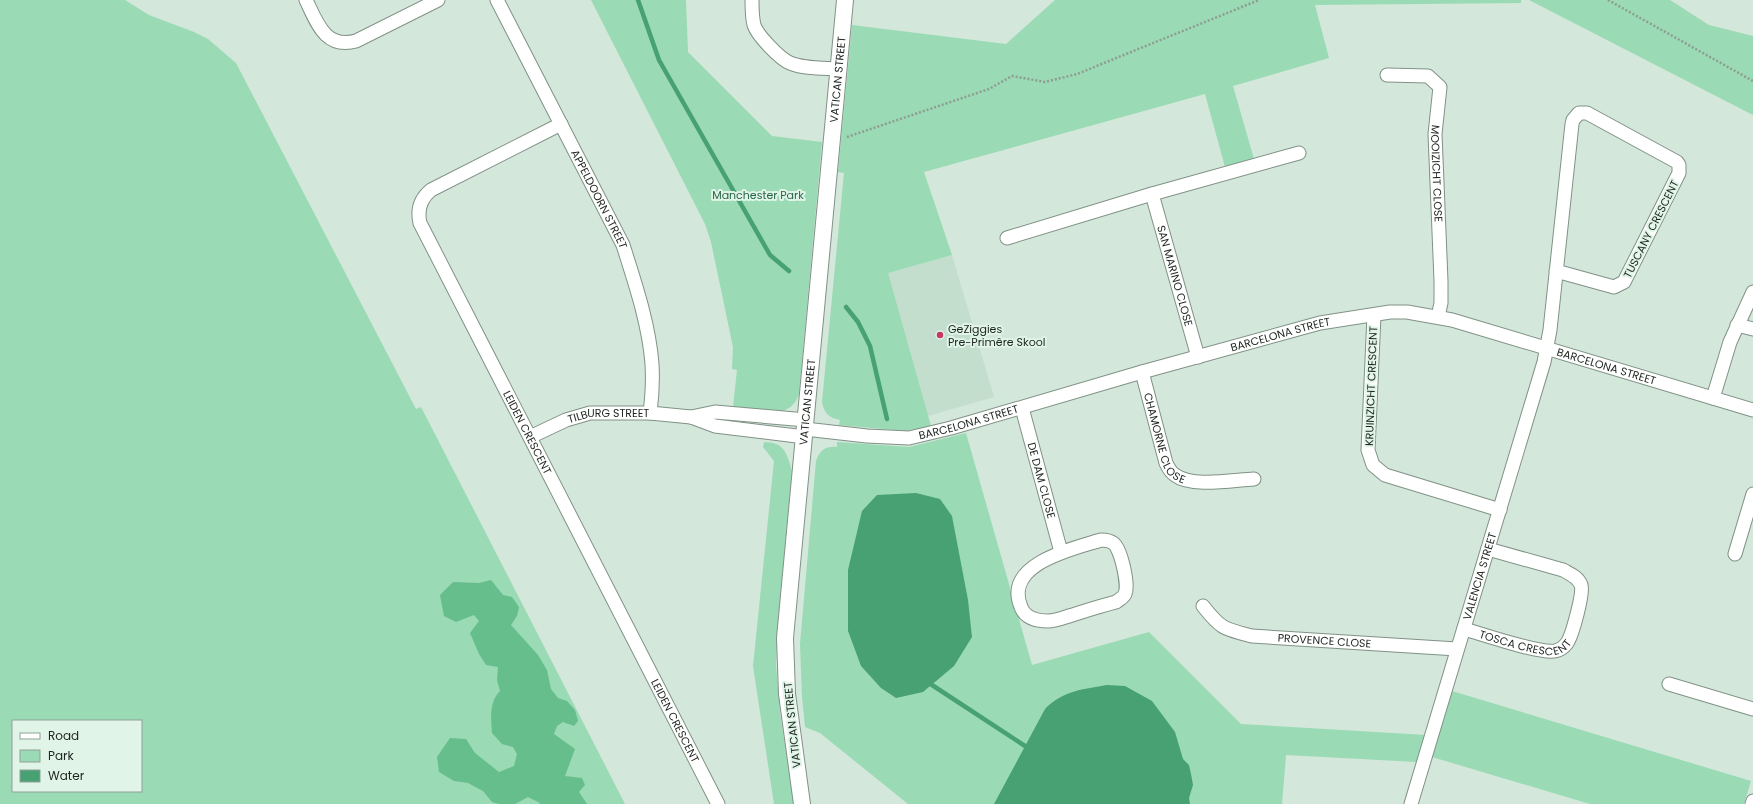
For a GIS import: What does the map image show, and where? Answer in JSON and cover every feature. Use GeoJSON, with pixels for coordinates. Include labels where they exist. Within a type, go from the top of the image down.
{"type":"FeatureCollection","features":[{"type":"Feature","properties":{"kind":"street"},"geometry":{"type":"LineString","coordinates":[[306,0],[326,36],[340,43],[356,41],[438,0]]}},
{"type":"Feature","properties":{"kind":"street","name":"APPELDOORN STREET"},"geometry":{"type":"LineString","coordinates":[[497,0],[623,245],[633,276],[644,320],[652,364],[650,413]]}},
{"type":"Feature","properties":{"kind":"street"},"geometry":{"type":"LineString","coordinates":[[752,0],[753,21],[756,30],[782,58],[797,65],[839,70]]}},
{"type":"Feature","properties":{"kind":"street","name":"VATICAN STREET"},"geometry":{"type":"LineString","coordinates":[[802,804],[787,694],[785,638],[845,0]]}},
{"type":"Feature","properties":{"kind":"street","name":"MOOIZICHT CLOSE"},"geometry":{"type":"LineString","coordinates":[[1387,75],[1428,76],[1440,87],[1434,134],[1441,281],[1441,303],[1438,317]]}},
{"type":"Feature","properties":{"kind":"street","name":"TUSCANY CRESCENT"},"geometry":{"type":"LineString","coordinates":[[1547,348],[1572,124],[1575,116],[1579,113],[1587,113],[1677,162],[1679,165],[1679,173],[1624,282],[1614,287],[1556,271]]}},
{"type":"Feature","properties":{"kind":"street","name":"LEIDEN CRESCENT"},"geometry":{"type":"LineString","coordinates":[[561,124],[431,190],[423,198],[419,210],[420,223],[718,804]]}},
{"type":"Feature","properties":{"kind":"street"},"geometry":{"type":"LineString","coordinates":[[1007,238],[1152,194],[1299,153]]}},
{"type":"Feature","properties":{"kind":"street","name":"SAN MARINO CLOSE"},"geometry":{"type":"LineString","coordinates":[[1152,194],[1198,357]]}},
{"type":"Feature","properties":{"kind":"street"},"geometry":{"type":"LineString","coordinates":[[1713,398],[1730,342],[1753,292]]}},
{"type":"Feature","properties":{"kind":"street","name":"BARCELONA STREET"},"geometry":{"type":"LineString","coordinates":[[805,429],[871,436],[909,438],[1022,408],[1142,372],[1320,323],[1407,312],[1438,317],[1753,410]]}},
{"type":"Feature","properties":{"kind":"street","name":"KRUINZICHT CRESCENT"},"geometry":{"type":"LineString","coordinates":[[1374,315],[1368,450],[1373,465],[1385,475],[1500,510]]}},
{"type":"Feature","properties":{"kind":"street"},"geometry":{"type":"LineString","coordinates":[[1737,324],[1753,329]]}},
{"type":"Feature","properties":{"kind":"street","name":"VALENCIA STREET"},"geometry":{"type":"LineString","coordinates":[[1411,804],[1500,510],[1547,348]]}},
{"type":"Feature","properties":{"kind":"street","name":"CHAMORNE CLOSE"},"geometry":{"type":"LineString","coordinates":[[1142,372],[1169,470],[1182,479],[1201,482],[1254,479]]}},
{"type":"Feature","properties":{"kind":"street","name":"DE DAM CLOSE"},"geometry":{"type":"LineString","coordinates":[[1022,408],[1061,552]]}},
{"type":"Feature","properties":{"kind":"street","name":"TILBURG STREET"},"geometry":{"type":"LineString","coordinates":[[530,437],[566,420],[590,413],[650,413],[691,417],[715,426],[805,429]]}},
{"type":"Feature","properties":{"kind":"street"},"geometry":{"type":"LineString","coordinates":[[1735,554],[1753,494]]}},
{"type":"Feature","properties":{"kind":"street"},"geometry":{"type":"LineString","coordinates":[[1101,540],[1113,542],[1117,546],[1122,560],[1126,580],[1127,588],[1122,598],[1116,602],[1050,622],[1029,617],[1023,612],[1020,605],[1017,595],[1019,584],[1024,576],[1034,566],[1061,552],[1101,540]]}},
{"type":"Feature","properties":{"kind":"street","name":"TOSCA CRESCENT"},"geometry":{"type":"LineString","coordinates":[[1464,629],[1540,650],[1556,651],[1564,648],[1568,642],[1578,611],[1583,593],[1582,586],[1579,580],[1572,575],[1563,570],[1488,549]]}},
{"type":"Feature","properties":{"kind":"street","name":"PROVENCE CLOSE"},"geometry":{"type":"LineString","coordinates":[[1203,606],[1213,619],[1224,628],[1252,636],[1457,649]]}},
{"type":"Feature","properties":{"kind":"street"},"geometry":{"type":"LineString","coordinates":[[1669,684],[1753,709]]}},
{"type":"Feature","properties":{"kind":"path"},"geometry":{"type":"LineString","coordinates":[[844,138],[990,89],[1012,76],[1045,82],[1076,74],[1259,0]]}},
{"type":"Feature","properties":{"kind":"path"},"geometry":{"type":"LineString","coordinates":[[1608,0],[1753,81]]}},
{"type":"Feature","properties":{"kind":"shaded area","name":"GeZiggies Pre-Primêre Skool"},"geometry":{"type":"Polygon","coordinates":[[[952,255],[994,397],[928,416],[887,273],[952,255]]]}},
{"type":"Feature","properties":{"kind":"shaded area"},"geometry":{"type":"Polygon","coordinates":[[[491,580],[503,595],[512,597],[519,607],[517,616],[511,625],[538,655],[547,670],[551,689],[558,698],[567,701],[575,710],[578,721],[574,726],[563,722],[557,726],[554,734],[575,749],[565,776],[582,778],[585,785],[579,792],[587,804],[539,804],[540,803],[528,797],[515,804],[499,804],[492,802],[483,791],[468,783],[454,781],[439,772],[437,757],[450,738],[466,739],[475,753],[499,772],[514,766],[517,754],[513,747],[502,744],[492,733],[492,705],[496,695],[500,691],[497,680],[498,667],[486,665],[479,654],[470,633],[479,621],[474,615],[456,622],[444,616],[440,595],[453,582],[479,583],[491,580]]]}},
{"type":"Feature","properties":{"kind":"green space"},"geometry":{"type":"Polygon","coordinates":[[[0,0],[125,0],[149,15],[194,32],[208,39],[236,63],[416,409],[421,407],[625,804],[0,804],[0,0]]]}},
{"type":"Feature","properties":{"kind":"green space","name":"Manchester Park"},"geometry":{"type":"Polygon","coordinates":[[[591,0],[686,0],[688,52],[772,136],[822,142],[799,394],[796,401],[785,410],[778,412],[733,407],[737,370],[732,369],[733,347],[711,242],[705,224],[591,0]]]}},
{"type":"Feature","properties":{"kind":"green space"},"geometry":{"type":"Polygon","coordinates":[[[1055,0],[1521,0],[1521,3],[1315,5],[1329,58],[1233,86],[1254,159],[1225,167],[1205,94],[924,172],[952,255],[888,273],[931,426],[905,431],[839,425],[840,420],[833,418],[828,414],[824,409],[822,402],[844,173],[838,172],[852,25],[1006,44],[1055,0]]]}},
{"type":"Feature","properties":{"kind":"green space"},"geometry":{"type":"Polygon","coordinates":[[[1529,0],[1670,0],[1709,25],[1753,36],[1753,115],[1529,0]]]}},
{"type":"Feature","properties":{"kind":"green space"},"geometry":{"type":"Polygon","coordinates":[[[966,433],[1032,665],[1149,632],[1241,724],[1426,735],[1417,762],[1286,755],[1282,804],[908,804],[820,733],[805,727],[800,644],[816,461],[822,451],[830,447],[837,447],[837,442],[909,447],[966,433]]]}},
{"type":"Feature","properties":{"kind":"green space"},"geometry":{"type":"Polygon","coordinates":[[[764,442],[776,444],[784,450],[792,471],[778,621],[776,665],[780,713],[794,804],[774,804],[753,666],[774,461],[763,447],[764,442]]]}},
{"type":"Feature","properties":{"kind":"green space"},"geometry":{"type":"Polygon","coordinates":[[[1452,691],[1751,781],[1744,804],[1590,804],[1432,757],[1452,691]]]}},
{"type":"Feature","properties":{"kind":"water"},"geometry":{"type":"Polygon","coordinates":[[[916,493],[940,499],[952,516],[968,600],[972,637],[954,666],[923,692],[896,698],[881,688],[861,666],[848,631],[848,570],[862,511],[877,495],[916,493]]]}},
{"type":"Feature","properties":{"kind":"water"},"geometry":{"type":"Polygon","coordinates":[[[1107,685],[1125,686],[1152,701],[1175,732],[1183,759],[1189,765],[1191,774],[1193,785],[1189,798],[1190,804],[994,804],[1045,709],[1059,698],[1066,695],[1107,685]]]}},
{"type":"Feature","properties":{"kind":"waterway"},"geometry":{"type":"LineString","coordinates":[[638,0],[659,60],[770,255],[789,271]]}},
{"type":"Feature","properties":{"kind":"waterway"},"geometry":{"type":"LineString","coordinates":[[846,307],[858,322],[870,346],[887,419]]}},
{"type":"Feature","properties":{"kind":"waterway"},"geometry":{"type":"LineString","coordinates":[[932,685],[1025,746]]}},
{"type":"Feature","properties":{"kind":"place","name":"GeZiggies Pre-Primêre Skool"},"geometry":{"type":"Point","coordinates":[940,335]}}]}
